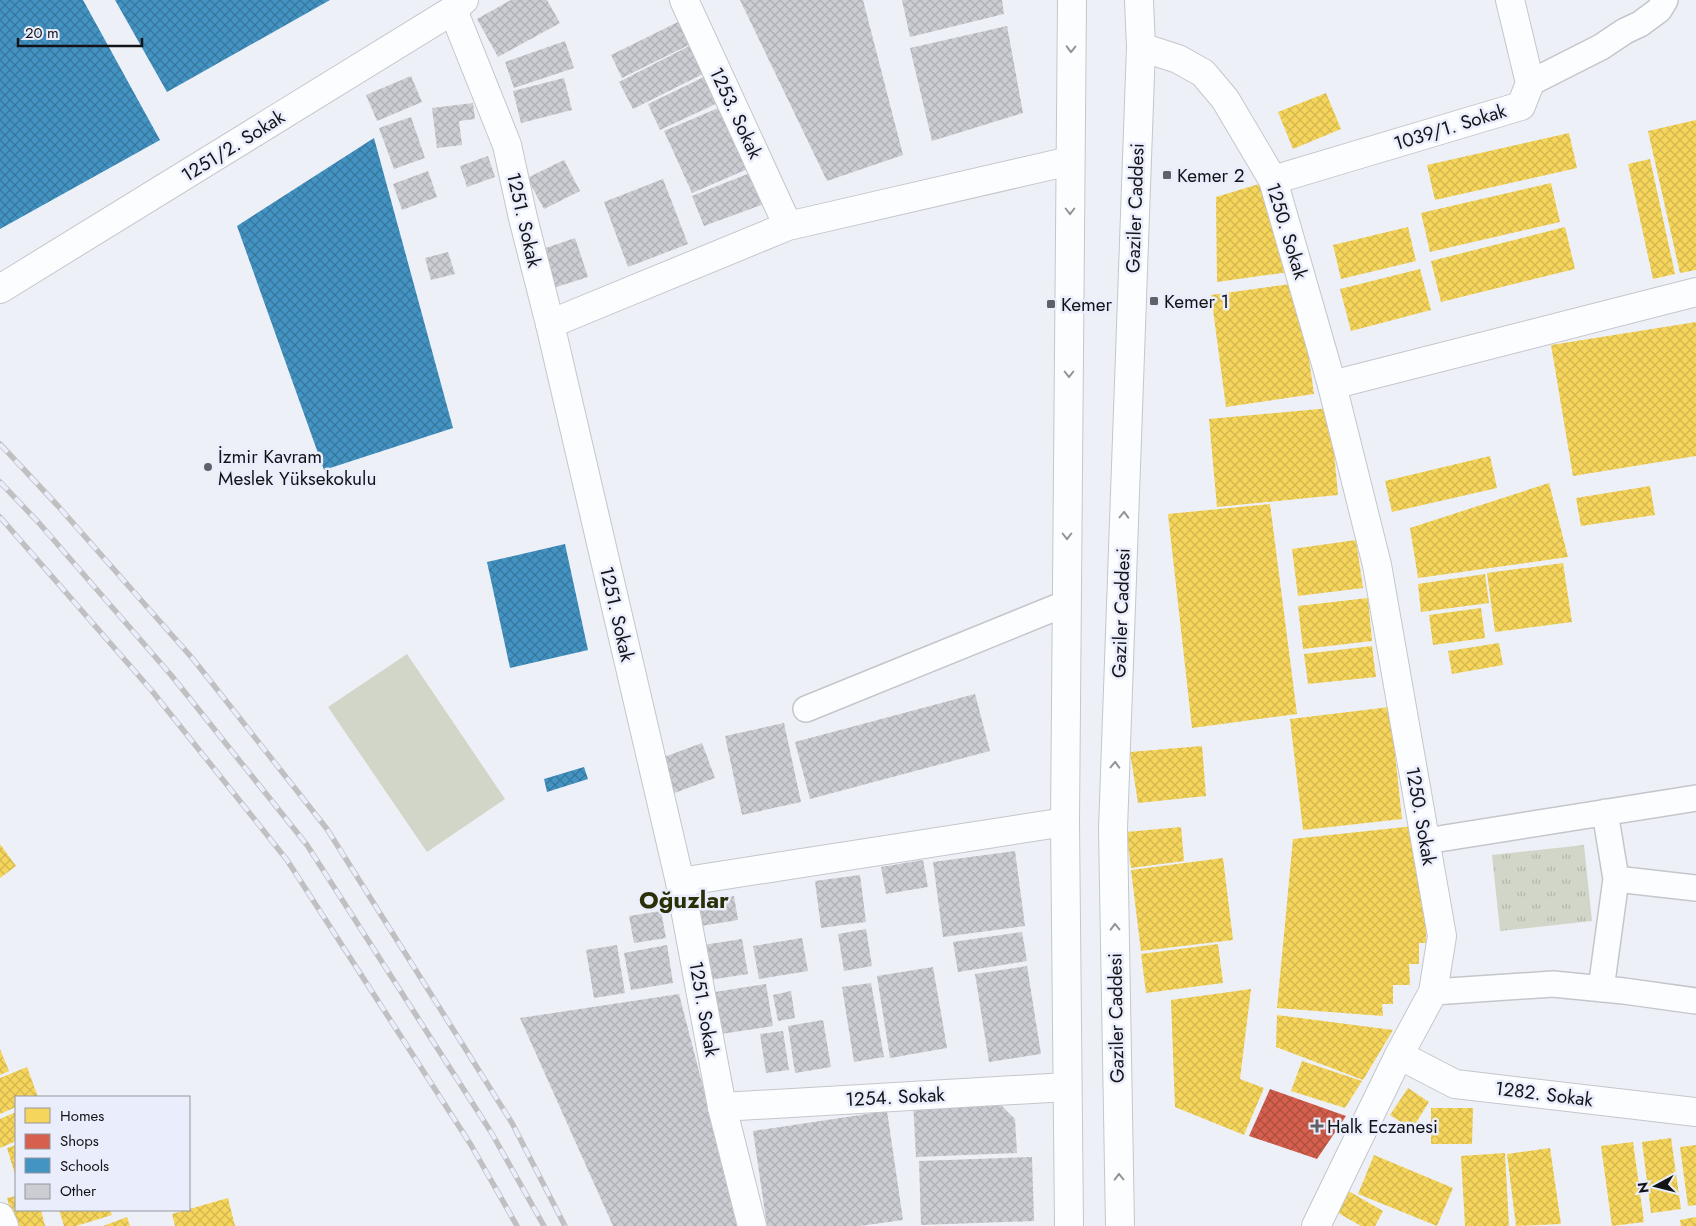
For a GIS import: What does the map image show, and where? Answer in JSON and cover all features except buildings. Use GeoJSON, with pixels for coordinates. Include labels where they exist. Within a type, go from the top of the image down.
{"type":"FeatureCollection","features":[{"type":"Feature","properties":{"kind":"street","name":"1253. Sokak"},"geometry":{"type":"LineString","coordinates":[[684,0],[788,226]]}},
{"type":"Feature","properties":{"kind":"street"},"geometry":{"type":"LineString","coordinates":[[1069,1226],[1065,822],[1072,0]]}},
{"type":"Feature","properties":{"kind":"street","name":"Gaziler Caddesi"},"geometry":{"type":"LineString","coordinates":[[1120,1226],[1113,829],[1140,47],[1139,0]]}},
{"type":"Feature","properties":{"kind":"street"},"geometry":{"type":"LineString","coordinates":[[1510,0],[1530,84]]}},
{"type":"Feature","properties":{"kind":"street","name":"1251/2. Sokak"},"geometry":{"type":"LineString","coordinates":[[0,289],[458,5]]}},
{"type":"Feature","properties":{"kind":"street","name":"1251. Sokak"},"geometry":{"type":"LineString","coordinates":[[458,5],[507,145],[680,882],[722,1107],[752,1226]]}},
{"type":"Feature","properties":{"kind":"street","name":"1250. Sokak"},"geometry":{"type":"LineString","coordinates":[[1140,47],[1178,58],[1203,73],[1225,99],[1273,180],[1332,385],[1377,565],[1442,936],[1433,992],[1316,1226]]}},
{"type":"Feature","properties":{"kind":"street","name":"1039/1. Sokak"},"geometry":{"type":"LineString","coordinates":[[1273,180],[1521,106],[1530,84]]}},
{"type":"Feature","properties":{"kind":"street"},"geometry":{"type":"LineString","coordinates":[[550,324],[788,226],[1070,161]]}},
{"type":"Feature","properties":{"kind":"street"},"geometry":{"type":"LineString","coordinates":[[1332,385],[1696,292]]}},
{"type":"Feature","properties":{"kind":"street"},"geometry":{"type":"LineString","coordinates":[[680,882],[1065,822]]}},
{"type":"Feature","properties":{"kind":"street","name":"1282. Sokak"},"geometry":{"type":"LineString","coordinates":[[1400,1055],[1455,1084],[1696,1112]]}},
{"type":"Feature","properties":{"kind":"street","name":"1254. Sokak"},"geometry":{"type":"LineString","coordinates":[[722,1107],[1067,1087]]}},
{"type":"Feature","properties":{"kind":"street"},"geometry":{"type":"LineString","coordinates":[[0,1217],[4,1226]]}},
{"type":"Feature","properties":{"kind":"lane"},"geometry":{"type":"LineString","coordinates":[[1530,84],[1602,47],[1625,31],[1640,24],[1658,10],[1665,0]]}},
{"type":"Feature","properties":{"kind":"lane"},"geometry":{"type":"LineString","coordinates":[[806,709],[1067,603]]}},
{"type":"Feature","properties":{"kind":"lane"},"geometry":{"type":"LineString","coordinates":[[1426,842],[1696,798]]}},
{"type":"Feature","properties":{"kind":"lane"},"geometry":{"type":"LineString","coordinates":[[1601,989],[1616,879],[1605,812]]}},
{"type":"Feature","properties":{"kind":"lane"},"geometry":{"type":"LineString","coordinates":[[1616,879],[1696,888]]}},
{"type":"Feature","properties":{"kind":"lane"},"geometry":{"type":"LineString","coordinates":[[1433,992],[1553,984],[1696,1001]]}},
{"type":"Feature","properties":{"kind":"green space"},"geometry":{"type":"Polygon","coordinates":[[[407,654],[505,799],[427,852],[328,707],[407,654]]]}},
{"type":"Feature","properties":{"kind":"green space"},"geometry":{"type":"Polygon","coordinates":[[[1584,845],[1592,921],[1500,931],[1492,855],[1584,845]]]}},
{"type":"Feature","properties":{"kind":"railway"},"geometry":{"type":"LineString","coordinates":[[0,444],[58,506],[193,659],[327,829],[512,1123],[565,1226]]}},
{"type":"Feature","properties":{"kind":"railway"},"geometry":{"type":"LineString","coordinates":[[0,482],[39,523],[171,675],[307,845],[491,1132],[544,1226]]}},
{"type":"Feature","properties":{"kind":"railway"},"geometry":{"type":"LineString","coordinates":[[0,517],[152,691],[287,860],[471,1145],[517,1226]]}},
{"type":"Feature","properties":{"kind":"place","name":"Kemer 2"},"geometry":{"type":"Point","coordinates":[1167,175]}},
{"type":"Feature","properties":{"kind":"place","name":"Kemer 1"},"geometry":{"type":"Point","coordinates":[1154,301]}},
{"type":"Feature","properties":{"kind":"place","name":"Kemer"},"geometry":{"type":"Point","coordinates":[1051,304]}},
{"type":"Feature","properties":{"kind":"place","name":"İzmir Kavram Meslek Yüksekokulu"},"geometry":{"type":"Point","coordinates":[208,467]}},
{"type":"Feature","properties":{"kind":"place","name":"Halk Eczanesi"},"geometry":{"type":"Point","coordinates":[1317,1126]}},
{"type":"Feature","properties":{"kind":"district","name":"Oğuzlar"},"geometry":{"type":"Point","coordinates":[684,899]}}]}
